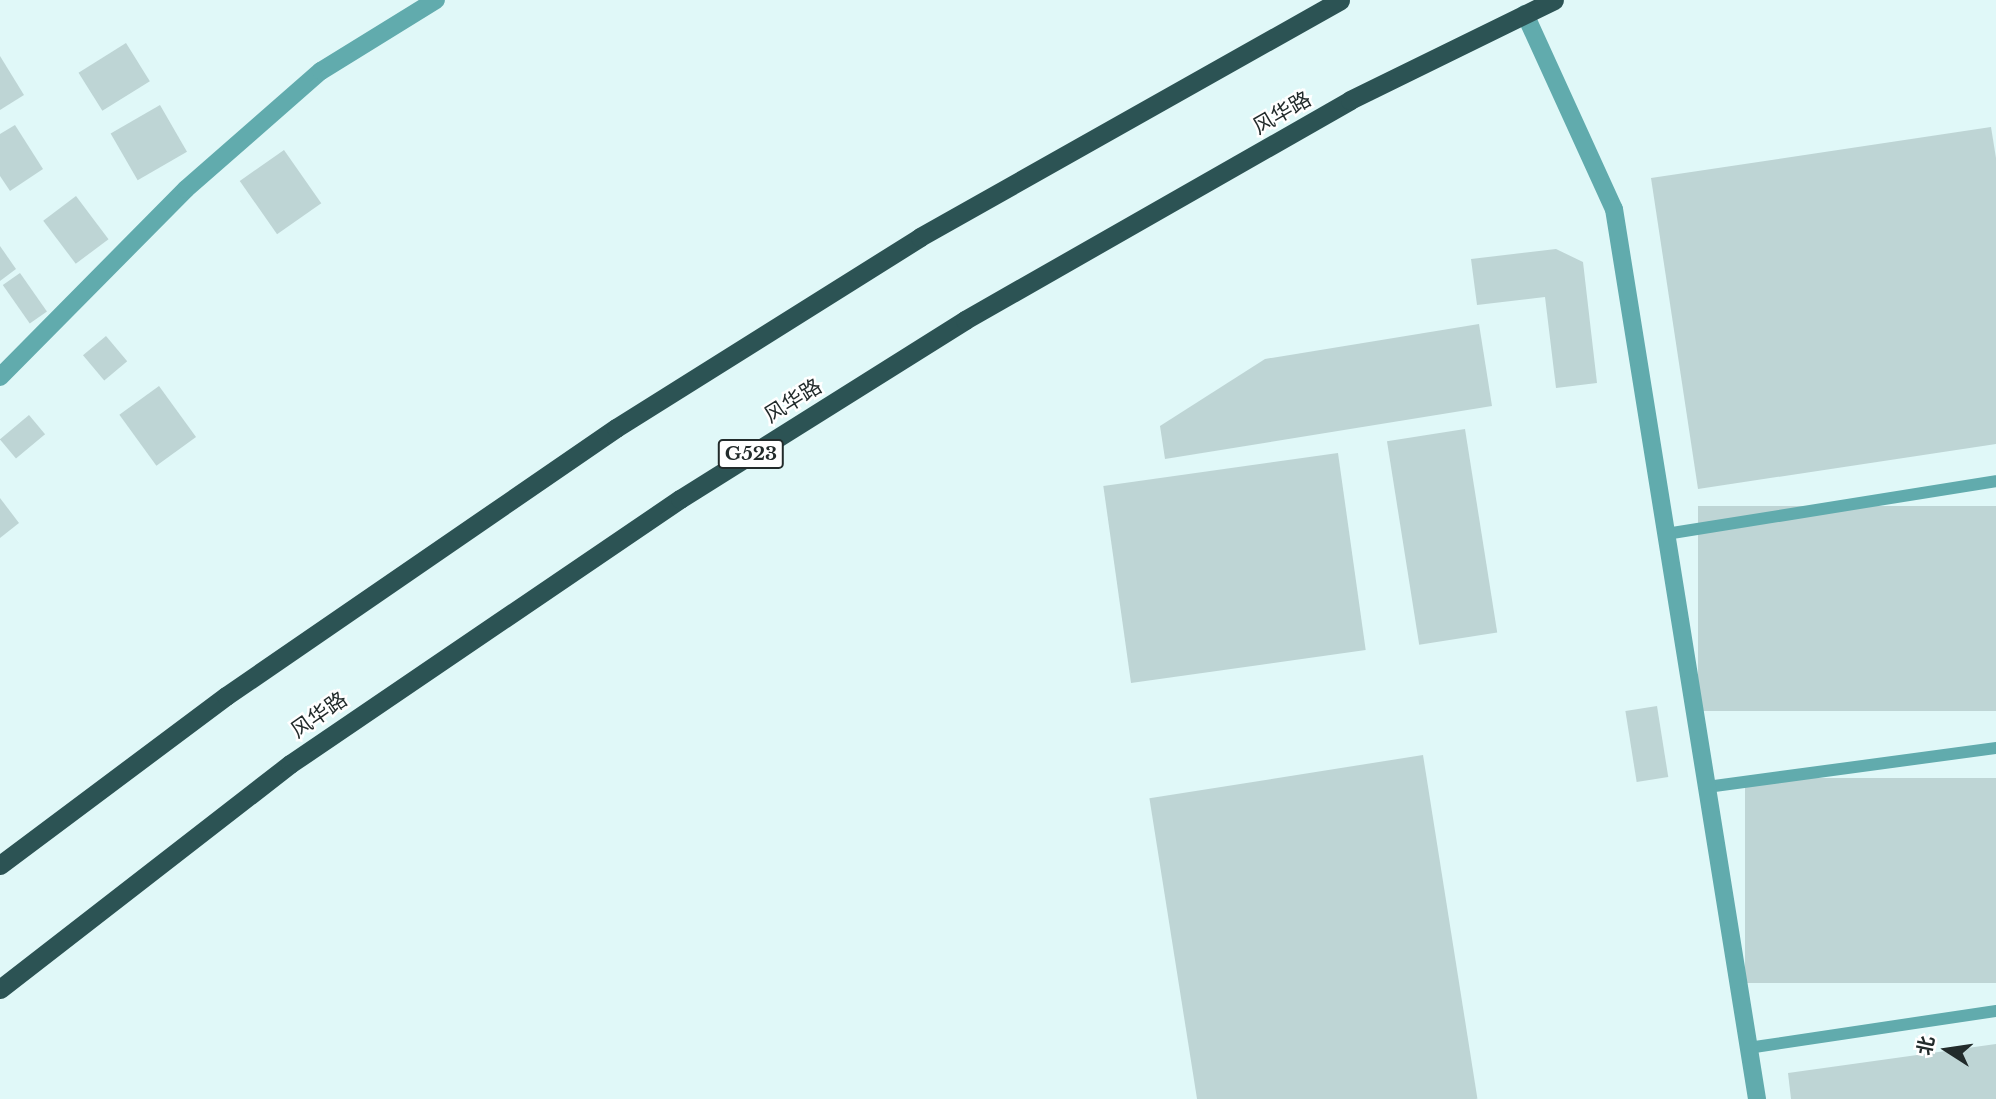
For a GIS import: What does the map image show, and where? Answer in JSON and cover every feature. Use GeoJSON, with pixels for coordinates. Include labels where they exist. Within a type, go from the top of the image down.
{"type":"FeatureCollection","features":[{"type":"Feature","properties":{"kind":"highway"},"geometry":{"type":"LineString","coordinates":[[0,865],[226,695],[615,428],[920,237],[1340,0]]}},
{"type":"Feature","properties":{"kind":"highway","name":"风华路"},"geometry":{"type":"LineString","coordinates":[[0,989],[290,764],[680,499],[965,320],[1350,100],[1554,0]]}},
{"type":"Feature","properties":{"kind":"street"},"geometry":{"type":"LineString","coordinates":[[0,377],[186,189],[320,71],[436,0]]}},
{"type":"Feature","properties":{"kind":"street"},"geometry":{"type":"LineString","coordinates":[[1525,14],[1615,209],[1757,1099]]}},
{"type":"Feature","properties":{"kind":"lane"},"geometry":{"type":"LineString","coordinates":[[1666,534],[1996,481]]}},
{"type":"Feature","properties":{"kind":"lane"},"geometry":{"type":"LineString","coordinates":[[1707,787],[1996,748]]}},
{"type":"Feature","properties":{"kind":"lane"},"geometry":{"type":"LineString","coordinates":[[1748,1048],[1996,1011]]}},
{"type":"Feature","properties":{"kind":"building"},"geometry":{"type":"Polygon","coordinates":[[[126,43],[150,81],[102,111],[79,73],[126,43]]]}},
{"type":"Feature","properties":{"kind":"building"},"geometry":{"type":"Polygon","coordinates":[[[0,56],[24,95],[0,110],[0,56]]]}},
{"type":"Feature","properties":{"kind":"building"},"geometry":{"type":"Polygon","coordinates":[[[160,105],[187,152],[138,180],[111,134],[160,105]]]}},
{"type":"Feature","properties":{"kind":"building"},"geometry":{"type":"Polygon","coordinates":[[[15,125],[43,169],[10,191],[0,176],[0,134],[15,125]]]}},
{"type":"Feature","properties":{"kind":"building"},"geometry":{"type":"Polygon","coordinates":[[[1991,127],[1996,158],[1996,444],[1698,489],[1651,178],[1991,127]]]}},
{"type":"Feature","properties":{"kind":"building"},"geometry":{"type":"Polygon","coordinates":[[[284,150],[321,203],[277,234],[240,181],[284,150]]]}},
{"type":"Feature","properties":{"kind":"building"},"geometry":{"type":"Polygon","coordinates":[[[76,196],[108,239],[76,264],[43,221],[76,196]]]}},
{"type":"Feature","properties":{"kind":"building"},"geometry":{"type":"Polygon","coordinates":[[[0,246],[16,269],[0,281],[0,246]]]}},
{"type":"Feature","properties":{"kind":"building"},"geometry":{"type":"Polygon","coordinates":[[[1556,249],[1583,262],[1597,383],[1556,388],[1545,297],[1477,305],[1471,259],[1556,249]]]}},
{"type":"Feature","properties":{"kind":"building"},"geometry":{"type":"Polygon","coordinates":[[[20,273],[47,312],[30,324],[3,285],[20,273]]]}},
{"type":"Feature","properties":{"kind":"building"},"geometry":{"type":"Polygon","coordinates":[[[1479,324],[1492,406],[1165,459],[1160,426],[1265,359],[1479,324]]]}},
{"type":"Feature","properties":{"kind":"building"},"geometry":{"type":"Polygon","coordinates":[[[106,336],[127,361],[104,381],[83,355],[106,336]]]}},
{"type":"Feature","properties":{"kind":"building"},"geometry":{"type":"Polygon","coordinates":[[[159,386],[196,437],[156,466],[119,415],[159,386]]]}},
{"type":"Feature","properties":{"kind":"building"},"geometry":{"type":"Polygon","coordinates":[[[29,415],[45,434],[16,459],[0,439],[29,415]]]}},
{"type":"Feature","properties":{"kind":"building"},"geometry":{"type":"Polygon","coordinates":[[[1465,429],[1497,632],[1419,645],[1387,441],[1465,429]]]}},
{"type":"Feature","properties":{"kind":"building"},"geometry":{"type":"Polygon","coordinates":[[[1338,453],[1366,650],[1131,683],[1103,486],[1338,453]]]}},
{"type":"Feature","properties":{"kind":"building"},"geometry":{"type":"Polygon","coordinates":[[[0,498],[19,523],[0,538],[0,498]]]}},
{"type":"Feature","properties":{"kind":"building"},"geometry":{"type":"Polygon","coordinates":[[[1698,506],[1996,506],[1996,711],[1698,711],[1698,506]]]}},
{"type":"Feature","properties":{"kind":"building"},"geometry":{"type":"Polygon","coordinates":[[[1657,706],[1668,777],[1637,782],[1625,711],[1657,706]]]}},
{"type":"Feature","properties":{"kind":"building"},"geometry":{"type":"Polygon","coordinates":[[[1423,755],[1477,1099],[1197,1099],[1149,798],[1423,755]]]}},
{"type":"Feature","properties":{"kind":"building"},"geometry":{"type":"Polygon","coordinates":[[[1745,778],[1996,778],[1996,983],[1745,983],[1745,778]]]}},
{"type":"Feature","properties":{"kind":"building"},"geometry":{"type":"Polygon","coordinates":[[[1996,1044],[1996,1099],[1791,1099],[1788,1073],[1996,1044]]]}}]}
